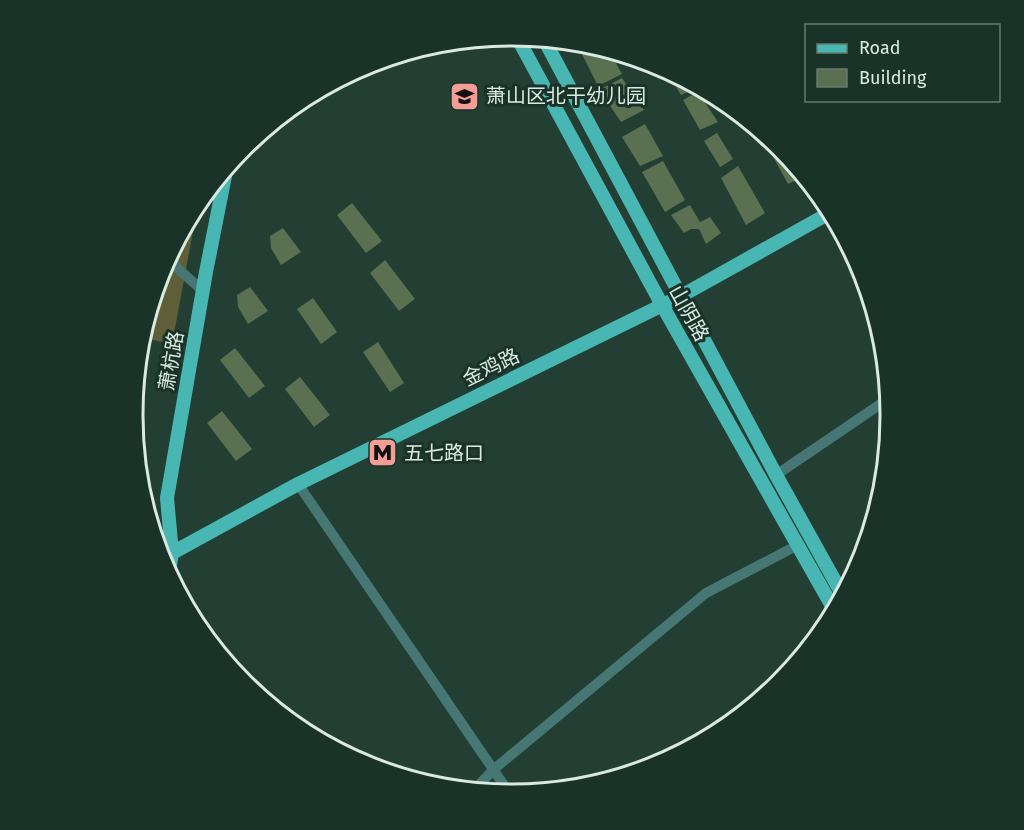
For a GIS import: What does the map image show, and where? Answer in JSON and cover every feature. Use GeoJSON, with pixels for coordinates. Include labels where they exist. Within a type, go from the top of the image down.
{"type":"FeatureCollection","features":[{"type":"Feature","properties":{"kind":"main road","name":"山阴路"},"geometry":{"type":"LineString","coordinates":[[522,46],[662,305],[829,602]]}},
{"type":"Feature","properties":{"kind":"main road","name":"山阴路"},"geometry":{"type":"LineString","coordinates":[[549,49],[838,586]]}},
{"type":"Feature","properties":{"kind":"main road","name":"萧杭路"},"geometry":{"type":"LineString","coordinates":[[169,547],[167,498],[216,197]]}},
{"type":"Feature","properties":{"kind":"main road","name":"金鸡路"},"geometry":{"type":"LineString","coordinates":[[172,557],[298,484],[681,296],[822,217]]}},
{"type":"Feature","properties":{"kind":"street"},"geometry":{"type":"LineString","coordinates":[[176,266],[202,291]]}},
{"type":"Feature","properties":{"kind":"street"},"geometry":{"type":"LineString","coordinates":[[776,475],[880,404]]}},
{"type":"Feature","properties":{"kind":"street"},"geometry":{"type":"LineString","coordinates":[[298,484],[503,784]]}},
{"type":"Feature","properties":{"kind":"street"},"geometry":{"type":"LineString","coordinates":[[482,782],[493,770],[706,593],[798,545]]}},
{"type":"Feature","properties":{"kind":"green space"},"geometry":{"type":"Polygon","coordinates":[[[193,231],[172,344],[152,340],[163,297],[193,231]]]}},
{"type":"Feature","properties":{"kind":"building"},"geometry":{"type":"Polygon","coordinates":[[[582,54],[615,61],[622,74],[598,86],[582,54]]]}},
{"type":"Feature","properties":{"kind":"building"},"geometry":{"type":"Polygon","coordinates":[[[622,78],[644,110],[621,122],[599,90],[622,78]]]}},
{"type":"Feature","properties":{"kind":"building"},"geometry":{"type":"Polygon","coordinates":[[[675,85],[688,92],[681,95],[675,85]]]}},
{"type":"Feature","properties":{"kind":"building"},"geometry":{"type":"Polygon","coordinates":[[[693,95],[704,101],[718,122],[700,130],[683,100],[693,95]]]}},
{"type":"Feature","properties":{"kind":"building"},"geometry":{"type":"Polygon","coordinates":[[[645,124],[663,156],[640,166],[622,137],[645,124]]]}},
{"type":"Feature","properties":{"kind":"building"},"geometry":{"type":"Polygon","coordinates":[[[717,133],[733,159],[720,167],[704,141],[717,133]]]}},
{"type":"Feature","properties":{"kind":"building"},"geometry":{"type":"Polygon","coordinates":[[[770,151],[796,180],[788,184],[770,151]]]}},
{"type":"Feature","properties":{"kind":"building"},"geometry":{"type":"Polygon","coordinates":[[[663,161],[685,200],[665,212],[642,172],[663,161]]]}},
{"type":"Feature","properties":{"kind":"building"},"geometry":{"type":"Polygon","coordinates":[[[738,166],[765,213],[746,225],[721,178],[738,166]]]}},
{"type":"Feature","properties":{"kind":"building"},"geometry":{"type":"Polygon","coordinates":[[[352,203],[382,241],[366,253],[337,215],[352,203]]]}},
{"type":"Feature","properties":{"kind":"building"},"geometry":{"type":"Polygon","coordinates":[[[690,205],[700,222],[710,217],[721,233],[706,244],[699,229],[691,229],[684,233],[671,215],[690,205]]]}},
{"type":"Feature","properties":{"kind":"building"},"geometry":{"type":"Polygon","coordinates":[[[283,228],[301,252],[281,265],[271,248],[270,236],[283,228]]]}},
{"type":"Feature","properties":{"kind":"building"},"geometry":{"type":"Polygon","coordinates":[[[385,260],[415,299],[399,311],[370,273],[385,260]]]}},
{"type":"Feature","properties":{"kind":"building"},"geometry":{"type":"Polygon","coordinates":[[[250,287],[268,311],[248,324],[238,307],[237,295],[250,287]]]}},
{"type":"Feature","properties":{"kind":"building"},"geometry":{"type":"Polygon","coordinates":[[[313,298],[337,332],[321,344],[297,309],[313,298]]]}},
{"type":"Feature","properties":{"kind":"building"},"geometry":{"type":"Polygon","coordinates":[[[378,342],[404,383],[390,392],[363,352],[378,342]]]}},
{"type":"Feature","properties":{"kind":"building"},"geometry":{"type":"Polygon","coordinates":[[[235,348],[265,386],[249,398],[220,360],[235,348]]]}},
{"type":"Feature","properties":{"kind":"building"},"geometry":{"type":"Polygon","coordinates":[[[300,377],[330,415],[314,427],[285,389],[300,377]]]}},
{"type":"Feature","properties":{"kind":"building"},"geometry":{"type":"Polygon","coordinates":[[[222,411],[252,449],[236,461],[207,423],[222,411]]]}},
{"type":"Feature","properties":{"kind":"place","name":"萧山区北干幼儿园"},"geometry":{"type":"Point","coordinates":[465,96]}},
{"type":"Feature","properties":{"kind":"place","name":"五七路口"},"geometry":{"type":"Point","coordinates":[383,453]}}]}
